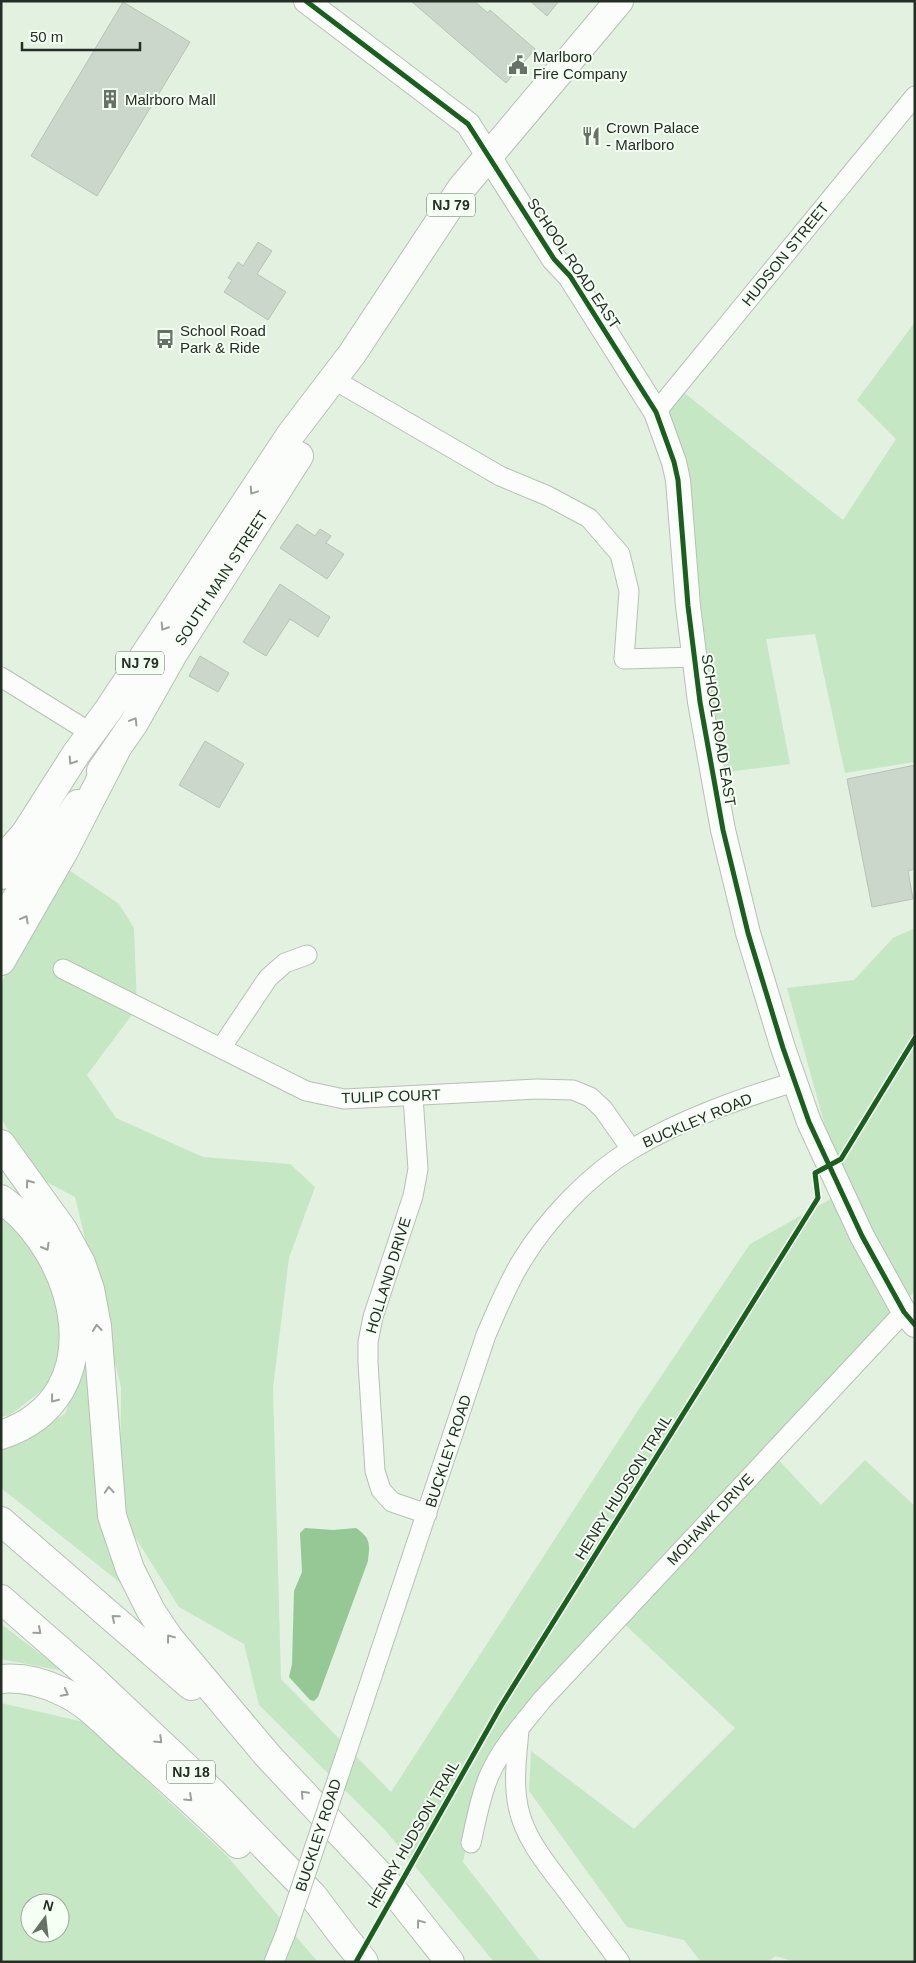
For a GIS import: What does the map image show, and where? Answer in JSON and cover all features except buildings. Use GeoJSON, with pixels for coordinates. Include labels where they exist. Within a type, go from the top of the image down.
{"type":"FeatureCollection","features":[{"type":"Feature","properties":{"kind":"main road","name":"NJ 79"},"geometry":{"type":"LineString","coordinates":[[488,156],[619,1]]}},
{"type":"Feature","properties":{"kind":"main road","name":"SOUTH MAIN STREET"},"geometry":{"type":"LineString","coordinates":[[1,875],[24,834],[291,434],[352,354],[461,189],[488,156]]}},
{"type":"Feature","properties":{"kind":"main road","name":"SOUTH MAIN STREET"},"geometry":{"type":"LineString","coordinates":[[1,923],[50,844],[115,752],[173,654],[306,445],[352,354]]}},
{"type":"Feature","properties":{"kind":"main road"},"geometry":{"type":"LineString","coordinates":[[1,962],[64,851],[115,752]]}},
{"type":"Feature","properties":{"kind":"main road"},"geometry":{"type":"LineString","coordinates":[[1,861],[24,834]]}},
{"type":"Feature","properties":{"kind":"main road"},"geometry":{"type":"LineString","coordinates":[[1,1144],[67,1236],[81,1264],[90,1289],[97,1326],[110,1506],[117,1536],[130,1570],[151,1611],[169,1638],[268,1756],[389,1885],[450,1962]]}},
{"type":"Feature","properties":{"kind":"main road"},"geometry":{"type":"LineString","coordinates":[[1,1199],[27,1221],[42,1240],[55,1262],[72,1310],[74,1332],[74,1350],[70,1368],[53,1402],[30,1422],[16,1430],[1,1435]]}},
{"type":"Feature","properties":{"kind":"main road"},"geometry":{"type":"LineString","coordinates":[[1,1521],[144,1644],[268,1756]]}},
{"type":"Feature","properties":{"kind":"main road","name":"NJ 18"},"geometry":{"type":"LineString","coordinates":[[1,1599],[87,1674],[213,1793],[313,1896],[364,1962]]}},
{"type":"Feature","properties":{"kind":"main road"},"geometry":{"type":"LineString","coordinates":[[1,1678],[40,1683],[62,1691],[89,1709],[187,1796],[286,1889],[308,1913],[341,1933]]}},
{"type":"Feature","properties":{"kind":"street","name":"SCHOOL ROAD EAST"},"geometry":{"type":"LineString","coordinates":[[306,1],[468,124],[554,259],[570,276],[656,412],[674,462],[678,480],[688,606],[700,702],[720,811],[740,904],[808,1122],[862,1236],[910,1318]]}},
{"type":"Feature","properties":{"kind":"street","name":"HUDSON STREET"},"geometry":{"type":"LineString","coordinates":[[656,412],[915,96]]}},
{"type":"Feature","properties":{"kind":"street"},"geometry":{"type":"LineString","coordinates":[[338,382],[500,476],[548,496],[589,518],[620,554],[629,591],[624,658],[695,657]]}},
{"type":"Feature","properties":{"kind":"street"},"geometry":{"type":"LineString","coordinates":[[1,677],[91,733]]}},
{"type":"Feature","properties":{"kind":"street"},"geometry":{"type":"LineString","coordinates":[[221,1048],[268,978],[284,964],[307,955]]}},
{"type":"Feature","properties":{"kind":"street","name":"TULIP COURT"},"geometry":{"type":"LineString","coordinates":[[63,969],[306,1091],[326,1097],[344,1099],[413,1097],[537,1089],[573,1090],[590,1097],[604,1109],[631,1149]]}},
{"type":"Feature","properties":{"kind":"street","name":"BUCKLEY ROAD"},"geometry":{"type":"LineString","coordinates":[[274,1962],[486,1335],[503,1294],[521,1262],[543,1231],[569,1200],[631,1149],[717,1109],[794,1082]]}},
{"type":"Feature","properties":{"kind":"street","name":"HOLLAND DRIVE"},"geometry":{"type":"LineString","coordinates":[[413,1097],[418,1169],[412,1196],[373,1317],[368,1342],[368,1363],[375,1472],[381,1490],[392,1502],[427,1514]]}},
{"type":"Feature","properties":{"kind":"street","name":"MOHAWK DRIVE"},"geometry":{"type":"LineString","coordinates":[[471,1843],[489,1777],[519,1728],[542,1700],[633,1601],[910,1318]]}},
{"type":"Feature","properties":{"kind":"street"},"geometry":{"type":"LineString","coordinates":[[519,1728],[516,1774],[517,1804],[527,1830],[558,1878],[620,1962]]}},
{"type":"Feature","properties":{"kind":"shaded area"},"geometry":{"type":"Polygon","coordinates":[[[915,322],[915,762],[845,773],[815,634],[766,639],[790,764],[726,772],[685,604],[653,406],[677,387],[843,520],[896,439],[857,400],[915,322]]]}},
{"type":"Feature","properties":{"kind":"shaded area"},"geometry":{"type":"Polygon","coordinates":[[[69,870],[119,904],[134,928],[137,1008],[87,1075],[116,1118],[203,1157],[290,1164],[315,1187],[289,1258],[273,1388],[281,1679],[391,1792],[635,1415],[750,1244],[843,1192],[787,988],[854,980],[893,938],[915,928],[915,1291],[769,1450],[821,1505],[865,1460],[915,1506],[915,1962],[795,1962],[776,1956],[767,1962],[701,1962],[684,1940],[627,1927],[529,1791],[531,1751],[634,1829],[735,1728],[619,1619],[484,1763],[463,1862],[541,1962],[494,1962],[385,1830],[259,1705],[244,1644],[179,1607],[120,1513],[121,1387],[75,1197],[35,1176],[1,1118],[1,985],[14,955],[69,870]]]}},
{"type":"Feature","properties":{"kind":"shaded area"},"geometry":{"type":"Polygon","coordinates":[[[1,1209],[9,1213],[54,1287],[63,1341],[49,1385],[10,1415],[1,1417],[1,1209]]]}},
{"type":"Feature","properties":{"kind":"shaded area"},"geometry":{"type":"Polygon","coordinates":[[[88,1349],[95,1484],[107,1538],[123,1585],[1,1488],[1,1443],[12,1443],[65,1414],[88,1349]]]}},
{"type":"Feature","properties":{"kind":"shaded area"},"geometry":{"type":"Polygon","coordinates":[[[305,1528],[333,1530],[356,1528],[367,1539],[369,1546],[368,1561],[318,1697],[314,1701],[310,1700],[289,1677],[292,1664],[294,1591],[302,1572],[300,1533],[305,1528]]]}},
{"type":"Feature","properties":{"kind":"shaded area"},"geometry":{"type":"Polygon","coordinates":[[[1,1624],[63,1671],[1,1659],[1,1624]]]}},
{"type":"Feature","properties":{"kind":"shaded area"},"geometry":{"type":"Polygon","coordinates":[[[1,1703],[84,1722],[227,1856],[318,1962],[1,1962],[1,1703]]]}},
{"type":"Feature","properties":{"kind":"cycle path"},"geometry":{"type":"LineString","coordinates":[[306,1],[468,124],[554,259],[570,276],[656,412],[674,462],[678,480],[688,606],[700,702],[723,830],[748,933],[783,1048],[809,1122],[862,1236],[904,1312],[915,1325]]}},
{"type":"Feature","properties":{"kind":"cycle path","name":"HENRY HUDSON TRAIL"},"geometry":{"type":"LineString","coordinates":[[356,1962],[501,1706],[818,1198],[815,1173],[841,1159],[915,1038]]}},
{"type":"Feature","properties":{"kind":"place","name":"Marlboro Fire Company"},"geometry":{"type":"Point","coordinates":[518,65]}},
{"type":"Feature","properties":{"kind":"place","name":"Malrboro Mall"},"geometry":{"type":"Point","coordinates":[110,99]}},
{"type":"Feature","properties":{"kind":"place","name":"Crown Palace - Marlboro"},"geometry":{"type":"Point","coordinates":[591,136]}},
{"type":"Feature","properties":{"kind":"place","name":"School Road Park & Ride"},"geometry":{"type":"Point","coordinates":[165,339]}}]}
